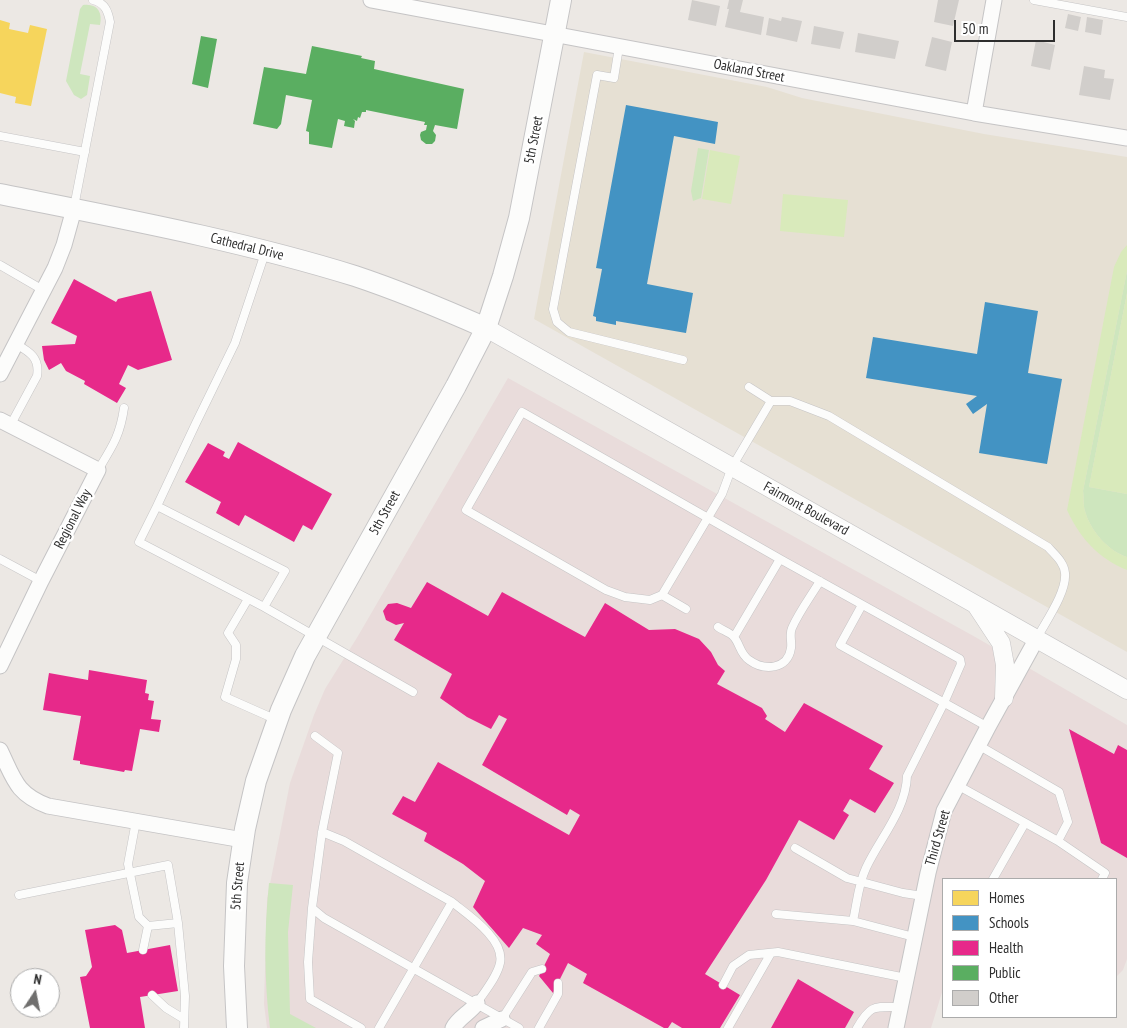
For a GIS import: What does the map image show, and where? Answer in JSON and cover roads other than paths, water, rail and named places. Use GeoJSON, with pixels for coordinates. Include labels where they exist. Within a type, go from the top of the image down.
{"type":"FeatureCollection","features":[{"type":"Feature","properties":{"kind":"main road","name":"5th Street"},"geometry":{"type":"LineString","coordinates":[[237,1028],[234,992],[234,939],[237,883],[243,840],[256,781],[292,683],[486,328],[519,218],[561,0]]}},
{"type":"Feature","properties":{"kind":"main road","name":"Cathedral Drive"},"geometry":{"type":"LineString","coordinates":[[0,194],[265,251],[334,270],[394,290],[486,328]]}},
{"type":"Feature","properties":{"kind":"street","name":"Oakland Street"},"geometry":{"type":"LineString","coordinates":[[371,0],[974,113],[1127,138]]}},
{"type":"Feature","properties":{"kind":"street"},"geometry":{"type":"LineString","coordinates":[[974,113],[994,0]]}},
{"type":"Feature","properties":{"kind":"street"},"geometry":{"type":"LineString","coordinates":[[0,374],[61,254],[74,209]]}},
{"type":"Feature","properties":{"kind":"street","name":"Fairmont Boulevard"},"geometry":{"type":"LineString","coordinates":[[486,328],[1127,690]]}},
{"type":"Feature","properties":{"kind":"street"},"geometry":{"type":"LineString","coordinates":[[5,423],[98,470]]}},
{"type":"Feature","properties":{"kind":"street","name":"Regional Way"},"geometry":{"type":"LineString","coordinates":[[0,666],[41,580],[98,470]]}},
{"type":"Feature","properties":{"kind":"street"},"geometry":{"type":"LineString","coordinates":[[974,603],[1001,643],[1005,665],[1004,698]]}},
{"type":"Feature","properties":{"kind":"street","name":"Third Street"},"geometry":{"type":"LineString","coordinates":[[896,1028],[923,896],[944,811],[1037,638]]}},
{"type":"Feature","properties":{"kind":"street"},"geometry":{"type":"LineString","coordinates":[[0,750],[17,785],[25,795],[34,801],[48,806],[243,840]]}},
{"type":"Feature","properties":{"kind":"street"},"geometry":{"type":"LineString","coordinates":[[453,1028],[457,1020],[474,1007]]}},
{"type":"Feature","properties":{"kind":"street"},"geometry":{"type":"LineString","coordinates":[[470,1028],[474,1007]]}},
{"type":"Feature","properties":{"kind":"street"},"geometry":{"type":"LineString","coordinates":[[483,1028],[502,1018]]}},
{"type":"Feature","properties":{"kind":"lane"},"geometry":{"type":"LineString","coordinates":[[74,209],[110,22],[104,6],[93,0]]}},
{"type":"Feature","properties":{"kind":"lane"},"geometry":{"type":"LineString","coordinates":[[1034,0],[1127,17]]}},
{"type":"Feature","properties":{"kind":"lane"},"geometry":{"type":"LineString","coordinates":[[619,47],[614,78],[597,75],[553,308],[557,322],[569,332],[683,360]]}},
{"type":"Feature","properties":{"kind":"lane"},"geometry":{"type":"LineString","coordinates":[[0,136],[86,152]]}},
{"type":"Feature","properties":{"kind":"lane"},"geometry":{"type":"LineString","coordinates":[[265,251],[235,343],[139,542],[264,607],[413,692]]}},
{"type":"Feature","properties":{"kind":"lane"},"geometry":{"type":"LineString","coordinates":[[0,265],[43,290]]}},
{"type":"Feature","properties":{"kind":"lane"},"geometry":{"type":"LineString","coordinates":[[5,423],[37,376],[39,367],[31,352],[16,344]]}},
{"type":"Feature","properties":{"kind":"lane"},"geometry":{"type":"LineString","coordinates":[[749,387],[771,401],[790,401],[829,416],[1048,547],[1060,560],[1065,572],[1064,585],[1037,638]]}},
{"type":"Feature","properties":{"kind":"lane"},"geometry":{"type":"LineString","coordinates":[[771,401],[732,468],[722,492],[707,518],[662,595],[650,600],[625,597],[606,590],[466,510],[522,412],[707,518],[960,658],[961,664],[944,703],[907,776],[903,801],[860,882],[853,921]]}},
{"type":"Feature","properties":{"kind":"lane"},"geometry":{"type":"LineString","coordinates":[[98,470],[113,446],[121,428],[124,408]]}},
{"type":"Feature","properties":{"kind":"lane"},"geometry":{"type":"LineString","coordinates":[[157,506],[284,571],[264,607]]}},
{"type":"Feature","properties":{"kind":"lane"},"geometry":{"type":"LineString","coordinates":[[734,637],[780,558]]}},
{"type":"Feature","properties":{"kind":"lane"},"geometry":{"type":"LineString","coordinates":[[0,559],[41,580]]}},
{"type":"Feature","properties":{"kind":"lane"},"geometry":{"type":"LineString","coordinates":[[718,627],[734,637],[738,648],[752,662],[769,668],[780,665],[787,658],[791,648],[791,630],[820,581]]}},
{"type":"Feature","properties":{"kind":"lane"},"geometry":{"type":"LineString","coordinates":[[662,595],[686,609]]}},
{"type":"Feature","properties":{"kind":"lane"},"geometry":{"type":"LineString","coordinates":[[248,599],[228,633],[236,645],[236,659],[225,697],[277,720]]}},
{"type":"Feature","properties":{"kind":"lane"},"geometry":{"type":"LineString","coordinates":[[862,605],[840,645],[988,727]]}},
{"type":"Feature","properties":{"kind":"lane"},"geometry":{"type":"LineString","coordinates":[[315,736],[338,753],[322,832],[312,908],[308,962],[310,998],[361,1028]]}},
{"type":"Feature","properties":{"kind":"lane"},"geometry":{"type":"LineString","coordinates":[[978,745],[1059,792],[1068,822],[1058,841]]}},
{"type":"Feature","properties":{"kind":"lane"},"geometry":{"type":"LineString","coordinates":[[957,785],[1058,841],[1105,873],[1102,878]]}},
{"type":"Feature","properties":{"kind":"lane"},"geometry":{"type":"LineString","coordinates":[[136,821],[128,864],[139,917],[148,926]]}},
{"type":"Feature","properties":{"kind":"lane"},"geometry":{"type":"LineString","coordinates":[[994,878],[1025,823]]}},
{"type":"Feature","properties":{"kind":"lane"},"geometry":{"type":"LineString","coordinates":[[322,832],[344,841],[452,902],[491,936],[499,948],[500,962],[495,975],[474,1007]]}},
{"type":"Feature","properties":{"kind":"lane"},"geometry":{"type":"LineString","coordinates":[[795,848],[847,878],[923,896]]}},
{"type":"Feature","properties":{"kind":"lane"},"geometry":{"type":"LineString","coordinates":[[19,894],[168,865],[178,923],[185,996],[184,1028]]}},
{"type":"Feature","properties":{"kind":"lane"},"geometry":{"type":"LineString","coordinates":[[379,1028],[452,902]]}},
{"type":"Feature","properties":{"kind":"lane"},"geometry":{"type":"LineString","coordinates":[[312,908],[324,918],[414,969],[474,1007],[502,1018],[519,1028]]}},
{"type":"Feature","properties":{"kind":"lane"},"geometry":{"type":"LineString","coordinates":[[776,914],[853,921],[914,938]]}},
{"type":"Feature","properties":{"kind":"lane"},"geometry":{"type":"LineString","coordinates":[[148,926],[178,923]]}},
{"type":"Feature","properties":{"kind":"lane"},"geometry":{"type":"LineString","coordinates":[[143,950],[148,926]]}},
{"type":"Feature","properties":{"kind":"lane"},"geometry":{"type":"LineString","coordinates":[[723,985],[733,966],[749,955],[778,952],[906,978]]}},
{"type":"Feature","properties":{"kind":"lane"},"geometry":{"type":"LineString","coordinates":[[728,1028],[771,953]]}},
{"type":"Feature","properties":{"kind":"lane"},"geometry":{"type":"LineString","coordinates":[[502,1018],[532,972],[542,969]]}},
{"type":"Feature","properties":{"kind":"lane"},"geometry":{"type":"LineString","coordinates":[[539,1028],[558,994],[558,983]]}},
{"type":"Feature","properties":{"kind":"lane"},"geometry":{"type":"LineString","coordinates":[[152,995],[166,1008],[184,1019]]}},
{"type":"Feature","properties":{"kind":"lane"},"geometry":{"type":"LineString","coordinates":[[857,1028],[865,1014],[875,1007],[900,1007]]}}]}
